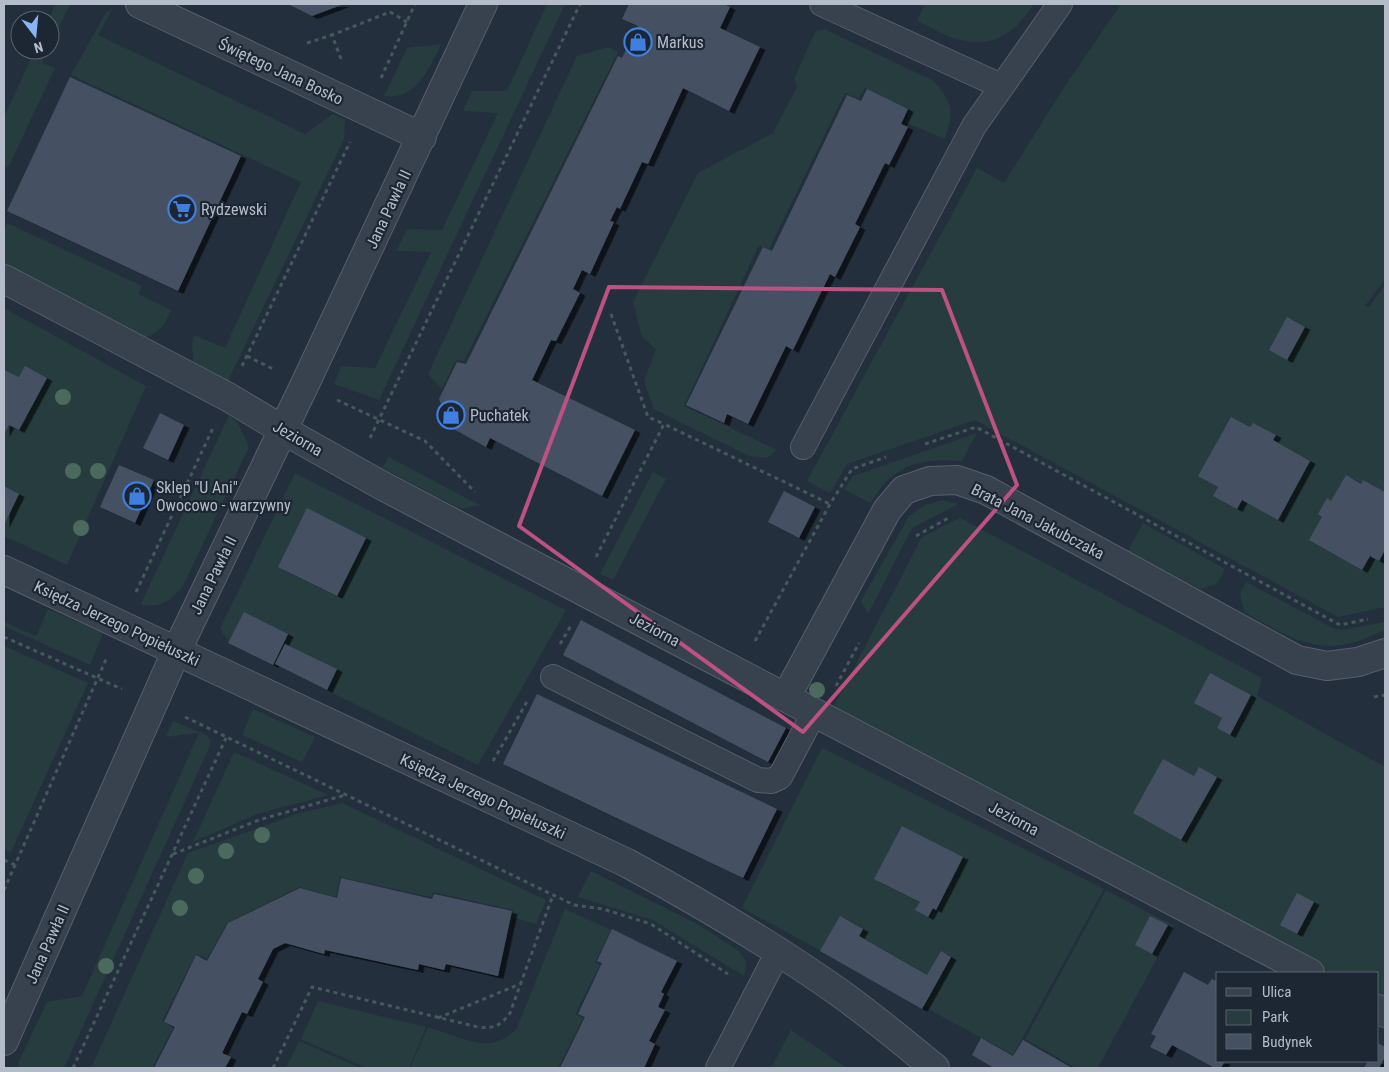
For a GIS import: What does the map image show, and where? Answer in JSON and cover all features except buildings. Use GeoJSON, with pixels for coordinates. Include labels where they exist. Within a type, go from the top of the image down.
{"type":"FeatureCollection","features":[{"type":"Feature","properties":{"kind":"street","name":"Świętego Jana Bosko"},"geometry":{"type":"LineString","coordinates":[[140,4],[422,137]]}},
{"type":"Feature","properties":{"kind":"street","name":"Jana Pawła II"},"geometry":{"type":"LineString","coordinates":[[4,1041],[176,652],[422,137],[483,4]]}},
{"type":"Feature","properties":{"kind":"street","name":"Jeziorna"},"geometry":{"type":"LineString","coordinates":[[4,279],[228,397],[381,485],[1308,972]]}},
{"type":"Feature","properties":{"kind":"street","name":"Brata Jana Jakubczaka"},"geometry":{"type":"LineString","coordinates":[[786,697],[887,510],[904,490],[930,481],[957,480],[986,490],[1297,660],[1327,666],[1358,662],[1385,653]]}},
{"type":"Feature","properties":{"kind":"street","name":"Księdza Jerzego Popiełuszki"},"geometry":{"type":"LineString","coordinates":[[4,570],[626,863],[704,905],[837,991],[935,1068]]}},
{"type":"Feature","properties":{"kind":"lane"},"geometry":{"type":"LineString","coordinates":[[822,4],[1001,86]]}},
{"type":"Feature","properties":{"kind":"lane"},"geometry":{"type":"LineString","coordinates":[[803,447],[974,126],[1060,4]]}},
{"type":"Feature","properties":{"kind":"lane"},"geometry":{"type":"LineString","coordinates":[[554,677],[758,780],[771,782],[780,777],[817,714]]}},
{"type":"Feature","properties":{"kind":"lane"},"geometry":{"type":"LineString","coordinates":[[718,1068],[778,952]]}},
{"type":"Feature","properties":{"kind":"path"},"geometry":{"type":"LineString","coordinates":[[4,890],[121,624],[415,4]]}},
{"type":"Feature","properties":{"kind":"path"},"geometry":{"type":"LineString","coordinates":[[480,498],[425,440],[379,420],[580,4]]}},
{"type":"Feature","properties":{"kind":"path"},"geometry":{"type":"LineString","coordinates":[[342,62],[332,34],[390,12],[407,22]]}},
{"type":"Feature","properties":{"kind":"path"},"geometry":{"type":"LineString","coordinates":[[611,314],[648,417],[830,504]]}},
{"type":"Feature","properties":{"kind":"path"},"geometry":{"type":"LineString","coordinates":[[594,560],[664,424]]}},
{"type":"Feature","properties":{"kind":"path"},"geometry":{"type":"LineString","coordinates":[[911,544],[916,535],[954,515]]}},
{"type":"Feature","properties":{"kind":"path"},"geometry":{"type":"LineString","coordinates":[[4,637],[98,679]]}},
{"type":"Feature","properties":{"kind":"path"},"geometry":{"type":"LineString","coordinates":[[817,714],[861,638]]}},
{"type":"Feature","properties":{"kind":"path"},"geometry":{"type":"LineString","coordinates":[[1368,697],[1385,695]]}},
{"type":"Feature","properties":{"kind":"path"},"geometry":{"type":"LineString","coordinates":[[73,1068],[226,738],[574,905],[603,909],[651,924],[734,978]]}},
{"type":"Feature","properties":{"kind":"path"},"geometry":{"type":"LineString","coordinates":[[172,854],[259,820],[346,795]]}},
{"type":"Feature","properties":{"kind":"path"},"geometry":{"type":"LineString","coordinates":[[4,860],[15,865]]}},
{"type":"Feature","properties":{"kind":"path"},"geometry":{"type":"LineString","coordinates":[[273,1068],[312,987],[478,1027],[488,1029],[496,1027],[504,1022],[510,1013],[553,895]]}},
{"type":"Feature","properties":{"kind":"path"},"geometry":{"type":"LineString","coordinates":[[438,1018],[521,984]]}},
{"type":"Feature","properties":{"kind":"highlighted area"},"geometry":{"type":"Polygon","coordinates":[[[609,287],[942,290],[1017,485],[803,732],[519,526],[609,287]]]}},
{"type":"Feature","properties":{"kind":"green space"},"geometry":{"type":"Polygon","coordinates":[[[56,4],[70,4],[60,25],[60,10],[53,10],[56,4]]]}},
{"type":"Feature","properties":{"kind":"green space"},"geometry":{"type":"Polygon","coordinates":[[[547,4],[565,4],[379,400],[334,384],[341,366],[375,368],[431,252],[396,251],[407,229],[442,230],[498,113],[463,111],[472,91],[507,91],[547,4]]]}},
{"type":"Feature","properties":{"kind":"green space"},"geometry":{"type":"Polygon","coordinates":[[[925,4],[1034,4],[1010,32],[990,41],[979,42],[953,38],[917,21],[925,4]]]}},
{"type":"Feature","properties":{"kind":"green space"},"geometry":{"type":"Polygon","coordinates":[[[1121,4],[1385,4],[1385,279],[1365,306],[1369,307],[1385,285],[1385,607],[1338,617],[975,420],[847,464],[830,493],[807,481],[977,168],[1004,183],[1063,89],[1121,4]]]}},
{"type":"Feature","properties":{"kind":"green space"},"geometry":{"type":"Polygon","coordinates":[[[113,8],[98,35],[305,134],[333,114],[345,120],[344,139],[228,381],[194,363],[192,344],[194,335],[225,348],[301,182],[71,75],[106,12],[113,8]]]}},
{"type":"Feature","properties":{"kind":"green space"},"geometry":{"type":"Polygon","coordinates":[[[824,29],[932,80],[948,100],[950,121],[945,139],[905,122],[910,110],[865,88],[858,99],[845,93],[769,249],[759,245],[684,406],[777,450],[767,458],[749,456],[654,409],[644,381],[656,349],[642,337],[633,302],[698,173],[773,133],[797,87],[794,79],[815,32],[824,29]]]}},
{"type":"Feature","properties":{"kind":"green space"},"geometry":{"type":"Polygon","coordinates":[[[441,44],[427,72],[413,88],[395,96],[384,96],[407,48],[441,44]]]}},
{"type":"Feature","properties":{"kind":"green space"},"geometry":{"type":"Polygon","coordinates":[[[608,47],[618,52],[464,361],[456,360],[442,389],[428,374],[577,56],[608,47]]]}},
{"type":"Feature","properties":{"kind":"green space"},"geometry":{"type":"Polygon","coordinates":[[[30,60],[43,60],[42,63],[55,68],[8,168],[4,166],[4,117],[30,60]]]}},
{"type":"Feature","properties":{"kind":"green space"},"geometry":{"type":"Polygon","coordinates":[[[7,223],[142,286],[138,294],[171,310],[164,324],[159,330],[146,338],[4,263],[4,230],[7,223]]]}},
{"type":"Feature","properties":{"kind":"green space"},"geometry":{"type":"Polygon","coordinates":[[[4,308],[146,386],[67,565],[4,536],[4,308]]]}},
{"type":"Feature","properties":{"kind":"green space"},"geometry":{"type":"Polygon","coordinates":[[[229,415],[238,423],[249,447],[183,586],[165,602],[154,605],[141,604],[229,415]]]}},
{"type":"Feature","properties":{"kind":"green space"},"geometry":{"type":"Polygon","coordinates":[[[977,433],[962,461],[933,461],[906,467],[887,480],[870,503],[844,489],[853,476],[977,433]]]}},
{"type":"Feature","properties":{"kind":"green space"},"geometry":{"type":"Polygon","coordinates":[[[389,457],[479,505],[461,509],[382,468],[389,457]]]}},
{"type":"Feature","properties":{"kind":"green space"},"geometry":{"type":"Polygon","coordinates":[[[653,472],[666,479],[613,580],[600,574],[653,472]]]}},
{"type":"Feature","properties":{"kind":"green space"},"geometry":{"type":"Polygon","coordinates":[[[295,473],[566,610],[478,765],[229,642],[220,629],[295,473]]]}},
{"type":"Feature","properties":{"kind":"green space"},"geometry":{"type":"Polygon","coordinates":[[[942,500],[958,504],[912,528],[868,614],[861,601],[909,516],[925,505],[942,500]]]}},
{"type":"Feature","properties":{"kind":"green space"},"geometry":{"type":"Polygon","coordinates":[[[960,518],[1262,678],[1257,696],[1385,767],[1385,1003],[1379,999],[1379,972],[1329,972],[833,708],[922,537],[960,518]]]}},
{"type":"Feature","properties":{"kind":"green space"},"geometry":{"type":"Polygon","coordinates":[[[1143,523],[1225,569],[1218,583],[1200,589],[1128,551],[1143,523]]]}},
{"type":"Feature","properties":{"kind":"green space"},"geometry":{"type":"Polygon","coordinates":[[[1246,582],[1335,629],[1342,630],[1385,622],[1385,630],[1358,641],[1328,646],[1315,645],[1290,637],[1244,612],[1240,594],[1246,582]]]}},
{"type":"Feature","properties":{"kind":"green space"},"geometry":{"type":"Polygon","coordinates":[[[48,609],[103,633],[90,665],[4,626],[4,622],[36,636],[48,609]]]}},
{"type":"Feature","properties":{"kind":"green space"},"geometry":{"type":"Polygon","coordinates":[[[4,646],[88,683],[11,852],[4,849],[4,646]]]}},
{"type":"Feature","properties":{"kind":"green space"},"geometry":{"type":"Polygon","coordinates":[[[253,709],[315,737],[302,762],[242,735],[253,709]]]}},
{"type":"Feature","properties":{"kind":"green space"},"geometry":{"type":"Polygon","coordinates":[[[173,721],[207,735],[210,740],[209,748],[64,1068],[18,1068],[19,1061],[47,1002],[82,996],[199,733],[166,737],[173,721]]]}},
{"type":"Feature","properties":{"kind":"green space"},"geometry":{"type":"Polygon","coordinates":[[[822,748],[1104,889],[1013,1055],[742,908],[822,748]]]}},
{"type":"Feature","properties":{"kind":"green space"},"geometry":{"type":"Polygon","coordinates":[[[234,752],[328,795],[257,814],[193,842],[234,752]]]}},
{"type":"Feature","properties":{"kind":"green space"},"geometry":{"type":"Polygon","coordinates":[[[342,803],[546,900],[536,924],[512,917],[513,910],[433,892],[431,897],[340,877],[336,897],[299,887],[227,923],[207,959],[196,954],[162,1021],[173,1028],[152,1068],[91,1068],[188,853],[300,813],[342,803]]]}},
{"type":"Feature","properties":{"kind":"green space"},"geometry":{"type":"Polygon","coordinates":[[[591,871],[699,925],[739,951],[745,960],[744,976],[653,920],[578,897],[591,871]]]}},
{"type":"Feature","properties":{"kind":"green space"},"geometry":{"type":"Polygon","coordinates":[[[1106,890],[1174,926],[1098,1068],[1076,1068],[1025,1039],[1106,890]]]}},
{"type":"Feature","properties":{"kind":"green space"},"geometry":{"type":"Polygon","coordinates":[[[565,909],[611,930],[595,962],[600,965],[575,1014],[583,1018],[558,1068],[410,1068],[428,1027],[469,1041],[485,1043],[499,1041],[516,1030],[565,909]]]}},
{"type":"Feature","properties":{"kind":"green space"},"geometry":{"type":"Polygon","coordinates":[[[318,1001],[426,1027],[409,1068],[366,1068],[301,1039],[318,1001]]]}},
{"type":"Feature","properties":{"kind":"green space"},"geometry":{"type":"Polygon","coordinates":[[[791,1030],[847,1068],[771,1068],[791,1030]]]}},
{"type":"Feature","properties":{"kind":"green space"},"geometry":{"type":"Polygon","coordinates":[[[299,1041],[361,1068],[286,1068],[299,1041]]]}},
{"type":"Feature","properties":{"kind":"place","name":"Markus"},"geometry":{"type":"Point","coordinates":[638,42]}},
{"type":"Feature","properties":{"kind":"place","name":"Rydzewski"},"geometry":{"type":"Point","coordinates":[182,209]}},
{"type":"Feature","properties":{"kind":"place","name":"Puchatek"},"geometry":{"type":"Point","coordinates":[451,415]}},
{"type":"Feature","properties":{"kind":"place","name":"Sklep \"U Ani\" Owocowo - warzywny"},"geometry":{"type":"Point","coordinates":[137,496]}}]}
